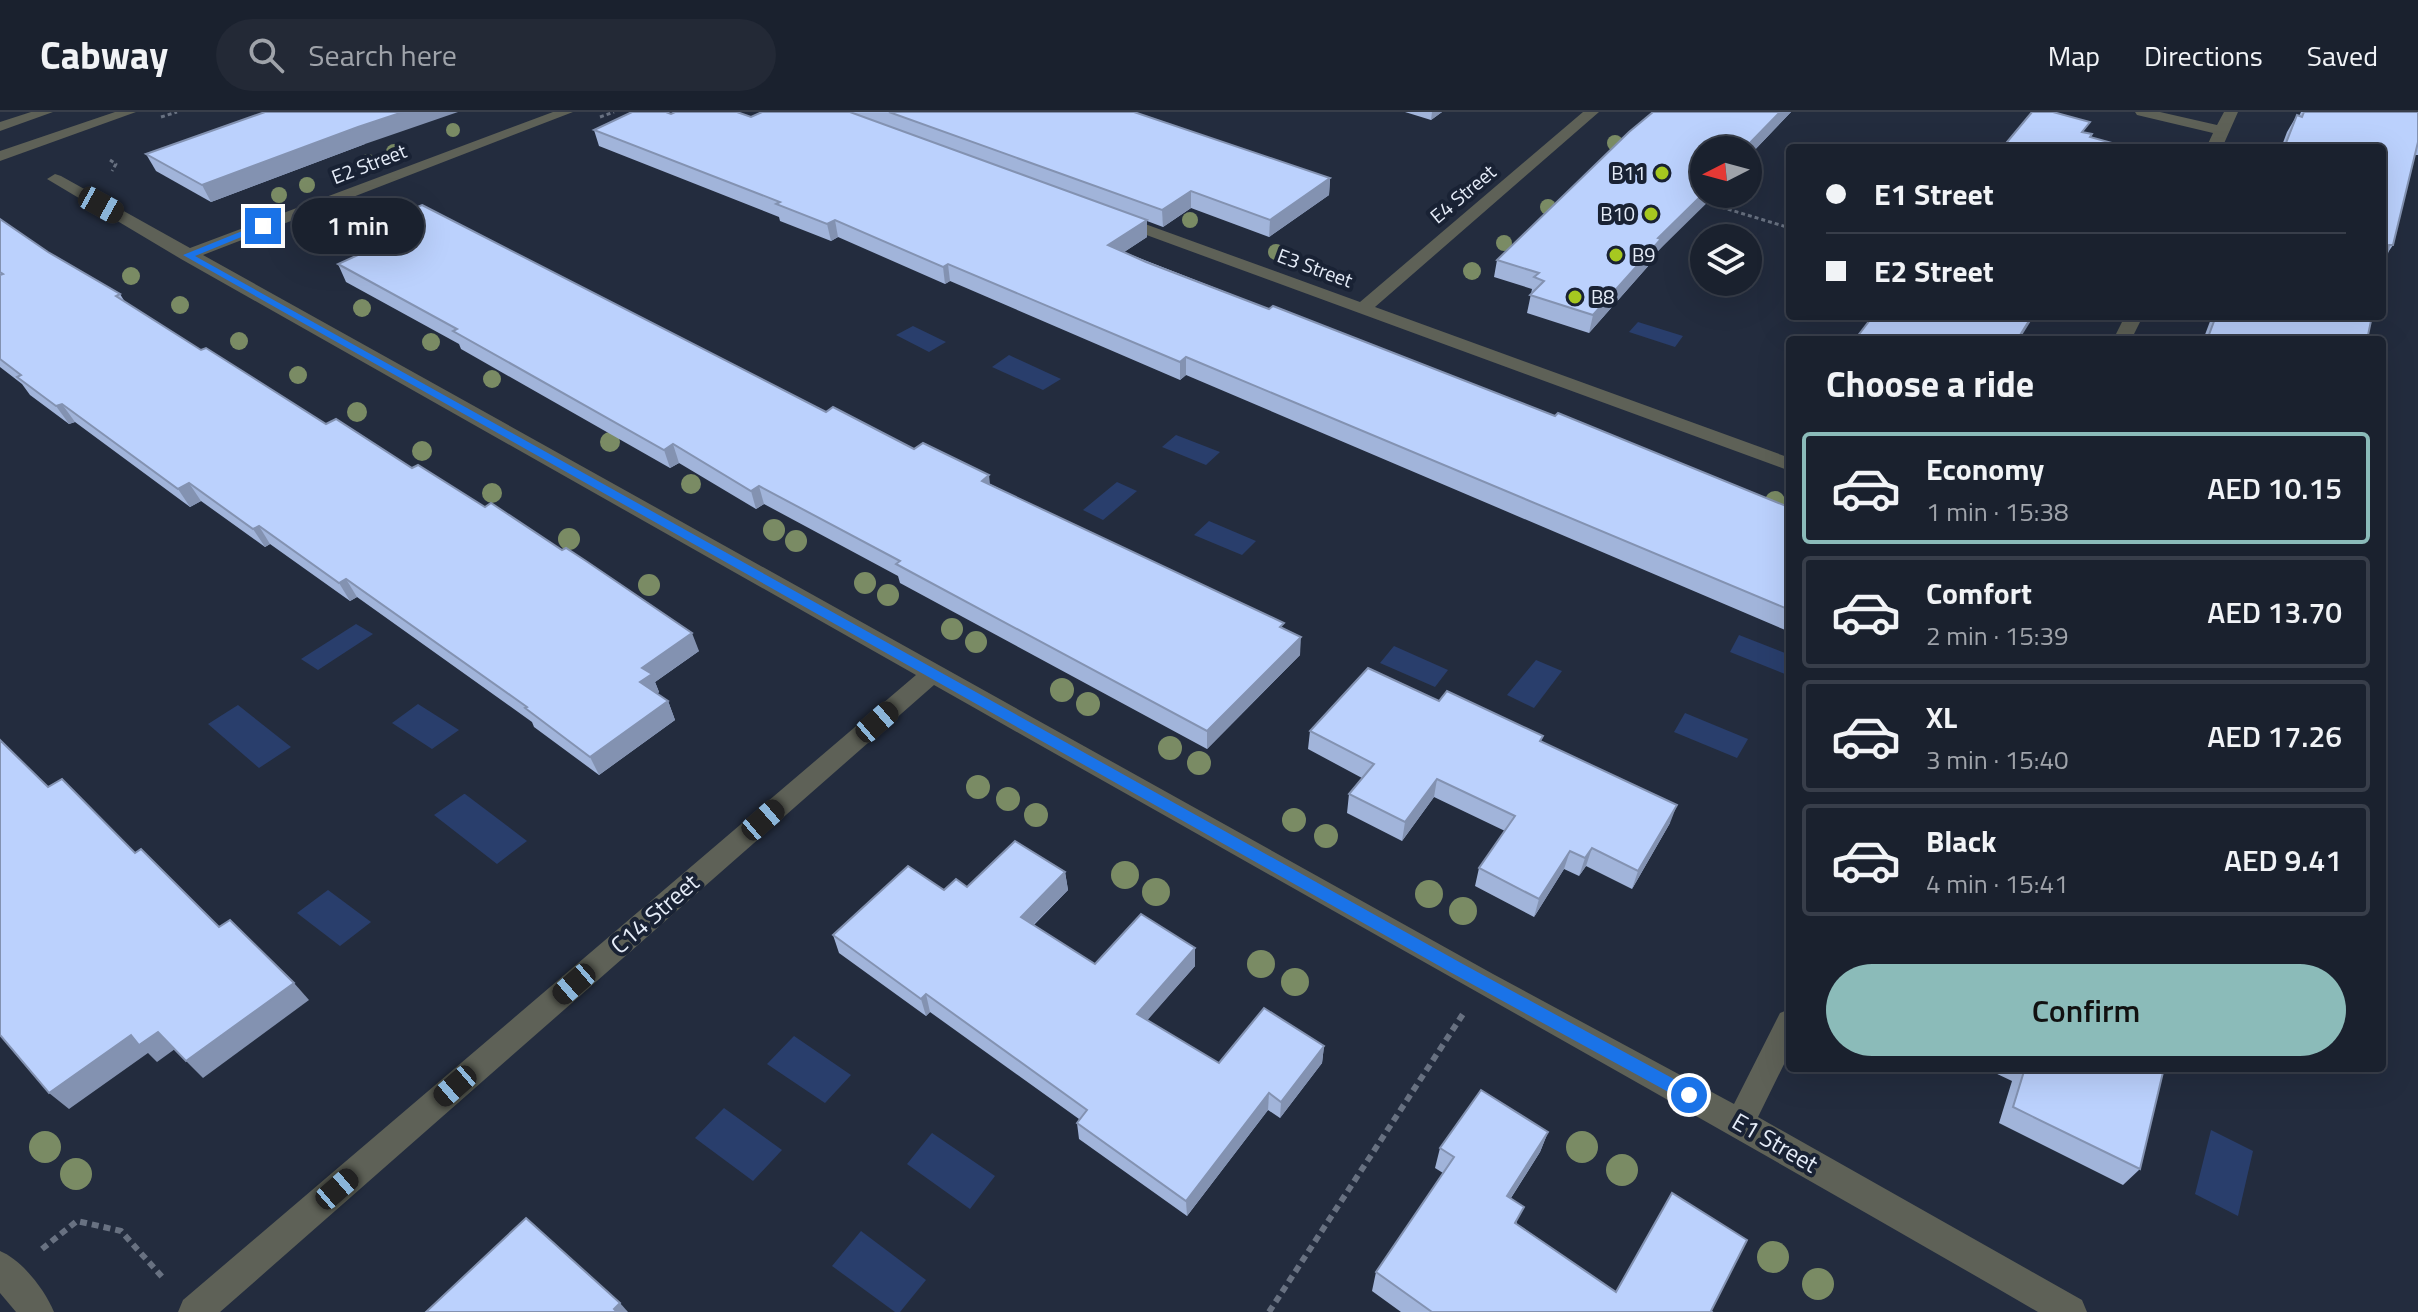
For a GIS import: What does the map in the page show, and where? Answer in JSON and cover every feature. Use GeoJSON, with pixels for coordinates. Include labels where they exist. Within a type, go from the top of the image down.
{"type":"FeatureCollection","features":[{"type":"Feature","properties":{"kind":"street"},"geometry":{"type":"LineString","coordinates":[[0,127],[46,112]]}},
{"type":"Feature","properties":{"kind":"street"},"geometry":{"type":"LineString","coordinates":[[0,156],[129,112]]}},
{"type":"Feature","properties":{"kind":"street","name":"E2 Street"},"geometry":{"type":"LineString","coordinates":[[187,255],[566,112]]}},
{"type":"Feature","properties":{"kind":"street","name":"E4 Street"},"geometry":{"type":"LineString","coordinates":[[1362,309],[1592,112]]}},
{"type":"Feature","properties":{"kind":"street"},"geometry":{"type":"LineString","coordinates":[[2142,112],[2222,131]]}},
{"type":"Feature","properties":{"kind":"street"},"geometry":{"type":"LineString","coordinates":[[2216,144],[2231,112]]}},
{"type":"Feature","properties":{"kind":"street","name":"E1 Street"},"geometry":{"type":"LineString","coordinates":[[55,179],[1483,983],[1740,1123],[2070,1312]]}},
{"type":"Feature","properties":{"kind":"street","name":"E3 Street"},"geometry":{"type":"LineString","coordinates":[[1096,211],[1786,464]]}},
{"type":"Feature","properties":{"kind":"street","name":"C14 Street"},"geometry":{"type":"LineString","coordinates":[[195,1312],[933,673]]}},
{"type":"Feature","properties":{"kind":"street"},"geometry":{"type":"LineString","coordinates":[[1740,1123],[1786,1030]]}},
{"type":"Feature","properties":{"kind":"street"},"geometry":{"type":"LineString","coordinates":[[4,1272],[37,1312]]}},
{"type":"Feature","properties":{"kind":"path"},"geometry":{"type":"LineString","coordinates":[[1688,198],[1786,227]]}},
{"type":"Feature","properties":{"kind":"path"},"geometry":{"type":"LineString","coordinates":[[1269,1312],[1483,983]]}},
{"type":"Feature","properties":{"kind":"path"},"geometry":{"type":"LineString","coordinates":[[4,1272],[77,1221],[121,1231],[173,1289]]}},
{"type":"Feature","properties":{"kind":"water"},"geometry":{"type":"Polygon","coordinates":[[[1638,322],[1683,336],[1675,347],[1629,332],[1638,322]]]}},
{"type":"Feature","properties":{"kind":"water"},"geometry":{"type":"Polygon","coordinates":[[[913,326],[946,342],[929,352],[896,335],[913,326]]]}},
{"type":"Feature","properties":{"kind":"water"},"geometry":{"type":"Polygon","coordinates":[[[1009,355],[1061,379],[1043,390],[992,367],[1009,355]]]}},
{"type":"Feature","properties":{"kind":"water"},"geometry":{"type":"Polygon","coordinates":[[[1176,435],[1220,452],[1206,465],[1162,447],[1176,435]]]}},
{"type":"Feature","properties":{"kind":"water"},"geometry":{"type":"Polygon","coordinates":[[[1117,482],[1137,491],[1103,520],[1083,510],[1117,482]]]}},
{"type":"Feature","properties":{"kind":"water"},"geometry":{"type":"Polygon","coordinates":[[[1209,521],[1256,541],[1242,555],[1194,535],[1209,521]]]}},
{"type":"Feature","properties":{"kind":"water"},"geometry":{"type":"Polygon","coordinates":[[[356,624],[373,634],[318,670],[301,659],[356,624]]]}},
{"type":"Feature","properties":{"kind":"water"},"geometry":{"type":"Polygon","coordinates":[[[1739,635],[1786,653],[1786,674],[1730,652],[1739,635]]]}},
{"type":"Feature","properties":{"kind":"water"},"geometry":{"type":"Polygon","coordinates":[[[1394,646],[1448,670],[1435,687],[1380,663],[1394,646]]]}},
{"type":"Feature","properties":{"kind":"water"},"geometry":{"type":"Polygon","coordinates":[[[1536,660],[1562,671],[1534,708],[1507,695],[1536,660]]]}},
{"type":"Feature","properties":{"kind":"water"},"geometry":{"type":"Polygon","coordinates":[[[418,704],[459,730],[432,749],[392,723],[418,704]]]}},
{"type":"Feature","properties":{"kind":"water"},"geometry":{"type":"Polygon","coordinates":[[[238,705],[291,747],[259,768],[208,724],[238,705]]]}},
{"type":"Feature","properties":{"kind":"water"},"geometry":{"type":"Polygon","coordinates":[[[1685,713],[1748,739],[1737,758],[1674,732],[1685,713]]]}},
{"type":"Feature","properties":{"kind":"water"},"geometry":{"type":"Polygon","coordinates":[[[464,794],[527,841],[497,864],[434,815],[464,794]]]}},
{"type":"Feature","properties":{"kind":"water"},"geometry":{"type":"Polygon","coordinates":[[[328,890],[371,922],[340,946],[297,913],[328,890]]]}},
{"type":"Feature","properties":{"kind":"water"},"geometry":{"type":"Polygon","coordinates":[[[794,1036],[851,1075],[825,1103],[767,1064],[794,1036]]]}},
{"type":"Feature","properties":{"kind":"water"},"geometry":{"type":"Polygon","coordinates":[[[724,1108],[782,1150],[753,1181],[695,1138],[724,1108]]]}},
{"type":"Feature","properties":{"kind":"water"},"geometry":{"type":"Polygon","coordinates":[[[2211,1130],[2253,1151],[2238,1216],[2195,1194],[2211,1130]]]}},
{"type":"Feature","properties":{"kind":"water"},"geometry":{"type":"Polygon","coordinates":[[[932,1133],[995,1176],[970,1209],[907,1164],[932,1133]]]}},
{"type":"Feature","properties":{"kind":"water"},"geometry":{"type":"Polygon","coordinates":[[[861,1231],[926,1280],[900,1312],[895,1312],[832,1266],[861,1231]]]}},
{"type":"Feature","properties":{"kind":"building"},"geometry":{"type":"Polygon","coordinates":[[[265,112],[403,112],[202,185],[146,154],[265,112]]]}},
{"type":"Feature","properties":{"kind":"building"},"geometry":{"type":"Polygon","coordinates":[[[632,112],[737,112],[751,117],[762,112],[850,112],[1147,220],[1108,245],[1555,416],[1558,413],[1786,506],[1786,608],[1186,357],[1180,362],[948,264],[943,267],[835,220],[827,224],[776,204],[780,202],[594,130],[632,112]]]}},
{"type":"Feature","properties":{"kind":"building"},"geometry":{"type":"Polygon","coordinates":[[[889,112],[1134,112],[1330,178],[1270,220],[1191,191],[1162,210],[889,112]]]}},
{"type":"Feature","properties":{"kind":"building"},"geometry":{"type":"Polygon","coordinates":[[[1653,112],[1780,112],[1757,136],[1690,136],[1690,207],[1658,238],[1661,239],[1593,315],[1530,295],[1544,281],[1534,277],[1539,273],[1497,260],[1653,112]]]}},
{"type":"Feature","properties":{"kind":"building"},"geometry":{"type":"Polygon","coordinates":[[[2032,112],[2053,112],[2090,122],[2082,132],[2115,144],[2005,144],[2032,112]]]}},
{"type":"Feature","properties":{"kind":"building"},"geometry":{"type":"Polygon","coordinates":[[[2304,112],[2418,112],[2418,142],[2393,245],[2389,245],[2386,258],[2386,144],[2286,144],[2297,115],[2302,117],[2304,112]]]}},
{"type":"Feature","properties":{"kind":"building"},"geometry":{"type":"Polygon","coordinates":[[[422,205],[826,412],[833,407],[914,449],[923,443],[989,475],[982,481],[1284,623],[1280,627],[1301,637],[1207,731],[896,564],[900,561],[759,486],[751,491],[673,444],[664,450],[453,331],[457,329],[338,264],[378,246],[373,243],[382,239],[365,229],[422,205]]]}},
{"type":"Feature","properties":{"kind":"building"},"geometry":{"type":"Polygon","coordinates":[[[0,219],[48,252],[120,294],[116,296],[201,350],[206,348],[326,424],[336,419],[412,468],[418,465],[485,507],[491,503],[562,550],[566,548],[692,633],[642,668],[652,674],[640,682],[668,701],[590,757],[527,707],[346,579],[339,583],[259,526],[253,529],[189,483],[178,489],[62,404],[56,406],[17,377],[21,375],[0,359],[0,275],[3,274],[0,272],[0,219]]]}},
{"type":"Feature","properties":{"kind":"building"},"geometry":{"type":"Polygon","coordinates":[[[1870,320],[2030,320],[2020,336],[1858,336],[1870,320]]]}},
{"type":"Feature","properties":{"kind":"building"},"geometry":{"type":"Polygon","coordinates":[[[2214,320],[2371,320],[2368,336],[2208,336],[2214,320]]]}},
{"type":"Feature","properties":{"kind":"building"},"geometry":{"type":"Polygon","coordinates":[[[1368,668],[1439,701],[1447,691],[1543,736],[1540,741],[1677,805],[1638,871],[1592,848],[1585,858],[1570,851],[1539,899],[1479,868],[1515,816],[1437,779],[1405,822],[1349,794],[1374,764],[1310,731],[1368,668]]]}},
{"type":"Feature","properties":{"kind":"building"},"geometry":{"type":"Polygon","coordinates":[[[0,740],[48,787],[62,779],[135,853],[141,849],[219,927],[230,920],[294,983],[186,1061],[158,1032],[139,1045],[131,1035],[49,1093],[0,1035],[0,740]]]}},
{"type":"Feature","properties":{"kind":"building"},"geometry":{"type":"Polygon","coordinates":[[[1015,841],[1065,872],[1021,917],[1095,964],[1141,914],[1195,948],[1137,1014],[1219,1063],[1264,1008],[1324,1046],[1281,1102],[1269,1093],[1186,1201],[1077,1123],[1087,1110],[926,994],[921,999],[833,935],[908,866],[944,890],[956,879],[967,887],[1015,841]]]}},
{"type":"Feature","properties":{"kind":"building"},"geometry":{"type":"Polygon","coordinates":[[[2024,1072],[2163,1072],[2140,1169],[2013,1107],[2024,1072]]]}},
{"type":"Feature","properties":{"kind":"building"},"geometry":{"type":"Polygon","coordinates":[[[1481,1090],[1548,1132],[1507,1196],[1524,1207],[1515,1223],[1616,1292],[1672,1193],[1747,1240],[1712,1312],[1432,1312],[1376,1272],[1454,1157],[1440,1148],[1481,1090]]]}},
{"type":"Feature","properties":{"kind":"building"},"geometry":{"type":"Polygon","coordinates":[[[526,1218],[620,1303],[614,1309],[617,1312],[426,1312],[526,1218]]]}},
{"type":"Feature","properties":{"kind":"place","name":"B11"},"geometry":{"type":"Point","coordinates":[1662,173]}},
{"type":"Feature","properties":{"kind":"place","name":"B10"},"geometry":{"type":"Point","coordinates":[1651,214]}},
{"type":"Feature","properties":{"kind":"place","name":"B9"},"geometry":{"type":"Point","coordinates":[1616,255]}},
{"type":"Feature","properties":{"kind":"place","name":"B8"},"geometry":{"type":"Point","coordinates":[1575,297]}},
{"type":"Feature","properties":{"kind":"route"},"geometry":{"type":"LineString","coordinates":[[263,226],[187,255],[1456,968],[1689,1095]]}}]}
